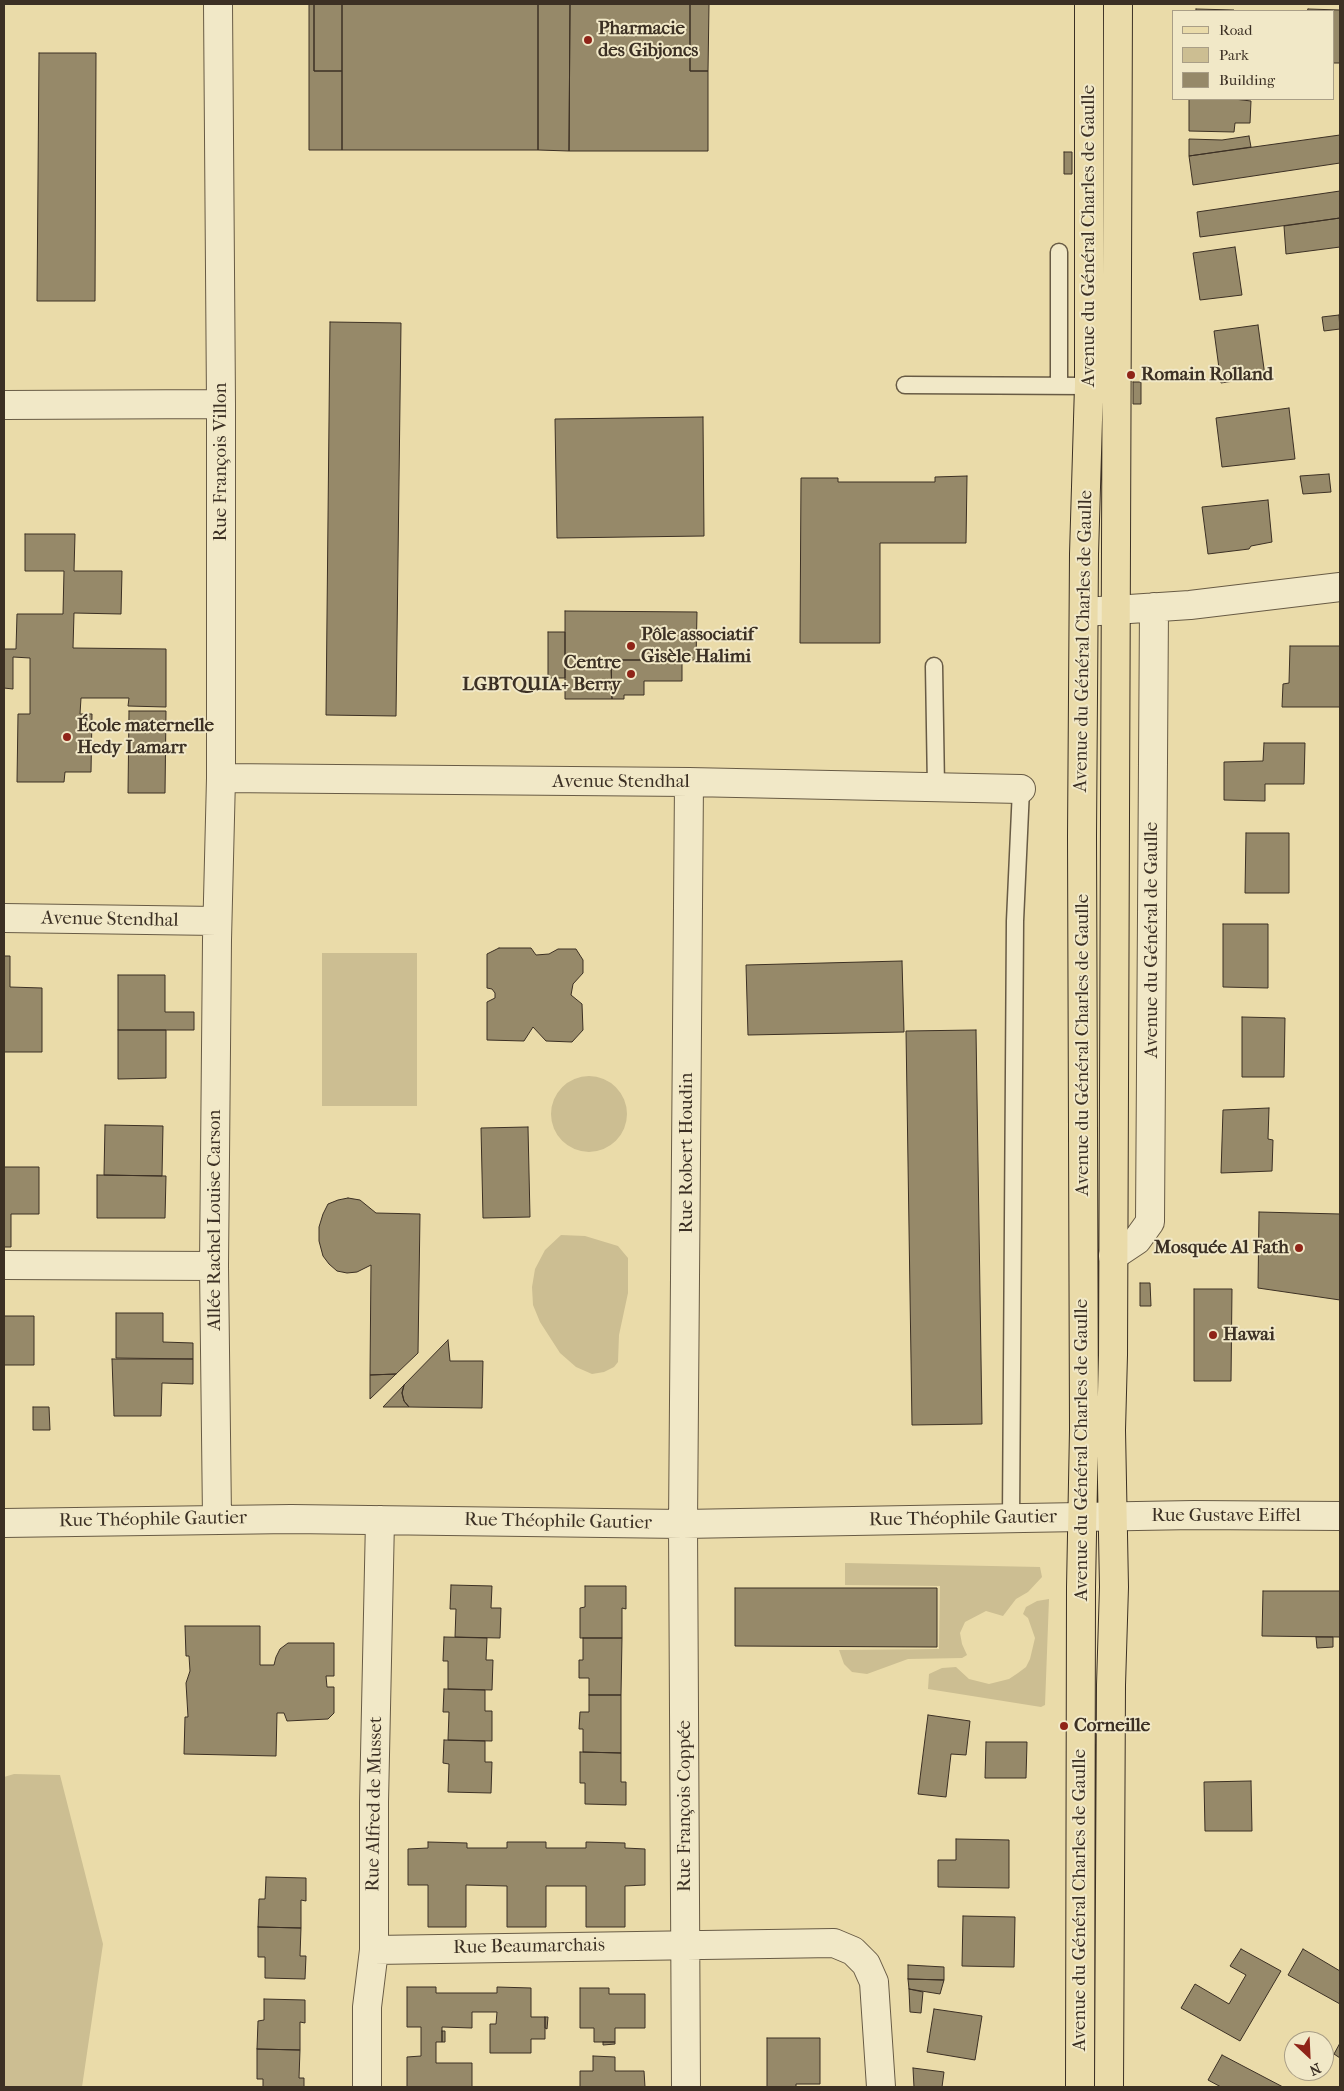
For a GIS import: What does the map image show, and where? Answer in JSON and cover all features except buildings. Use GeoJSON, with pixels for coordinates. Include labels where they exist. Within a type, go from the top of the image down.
{"type":"FeatureCollection","features":[{"type":"Feature","properties":{"kind":"main road","name":"Avenue du Général Charles de Gaulle"},"geometry":{"type":"LineString","coordinates":[[1080,2087],[1084,1430],[1082,855],[1084,612],[1089,386],[1089,4]]}},
{"type":"Feature","properties":{"kind":"main road","name":"Avenue du Général Charles de Gaulle"},"geometry":{"type":"LineString","coordinates":[[1109,2087],[1111,1685],[1114,1593],[1112,1516],[1118,4]]}},
{"type":"Feature","properties":{"kind":"street","name":"Rue François Villon"},"geometry":{"type":"LineString","coordinates":[[217,921],[221,778],[218,4]]}},
{"type":"Feature","properties":{"kind":"street"},"geometry":{"type":"LineString","coordinates":[[4,405],[221,404]]}},
{"type":"Feature","properties":{"kind":"street"},"geometry":{"type":"LineString","coordinates":[[1084,612],[1154,607],[1340,586]]}},
{"type":"Feature","properties":{"kind":"street","name":"Avenue du Général de Gaulle"},"geometry":{"type":"LineString","coordinates":[[1113,1256],[1137,1240],[1150,1222],[1154,607]]}},
{"type":"Feature","properties":{"kind":"street","name":"Avenue Stendhal"},"geometry":{"type":"LineString","coordinates":[[221,778],[689,782],[1021,789]]}},
{"type":"Feature","properties":{"kind":"street","name":"Rue Robert Houdin"},"geometry":{"type":"LineString","coordinates":[[683,1524],[689,782]]}},
{"type":"Feature","properties":{"kind":"street","name":"Avenue Stendhal"},"geometry":{"type":"LineString","coordinates":[[4,918],[217,921]]}},
{"type":"Feature","properties":{"kind":"street","name":"Allée Rachel Louise Carson"},"geometry":{"type":"LineString","coordinates":[[217,921],[214,1266],[217,1519]]}},
{"type":"Feature","properties":{"kind":"street"},"geometry":{"type":"LineString","coordinates":[[4,1265],[214,1266]]}},
{"type":"Feature","properties":{"kind":"street","name":"Rue Théophile Gautier"},"geometry":{"type":"LineString","coordinates":[[4,1522],[217,1519],[683,1524],[1112,1516]]}},
{"type":"Feature","properties":{"kind":"street","name":"Rue Gustave Eiffel"},"geometry":{"type":"LineString","coordinates":[[1112,1516],[1340,1516]]}},
{"type":"Feature","properties":{"kind":"street","name":"Rue Alfred de Musset"},"geometry":{"type":"LineString","coordinates":[[367,2087],[367,2007],[374,1950],[374,1802],[380,1520]]}},
{"type":"Feature","properties":{"kind":"street","name":"Rue François Coppée"},"geometry":{"type":"LineString","coordinates":[[683,1524],[686,2087]]}},
{"type":"Feature","properties":{"kind":"street","name":"Rue Beaumarchais"},"geometry":{"type":"LineString","coordinates":[[374,1950],[834,1943],[854,1951],[866,1964],[874,1982],[880,2087]]}},
{"type":"Feature","properties":{"kind":"lane"},"geometry":{"type":"LineString","coordinates":[[1059,252],[1059,386]]}},
{"type":"Feature","properties":{"kind":"lane"},"geometry":{"type":"LineString","coordinates":[[904,385],[1089,386]]}},
{"type":"Feature","properties":{"kind":"lane"},"geometry":{"type":"LineString","coordinates":[[934,666],[936,788]]}},
{"type":"Feature","properties":{"kind":"lane"},"geometry":{"type":"LineString","coordinates":[[1011,1519],[1015,921],[1021,789]]}},
{"type":"Feature","properties":{"kind":"green space"},"geometry":{"type":"Polygon","coordinates":[[[322,953],[417,953],[417,1106],[322,1106],[322,953]]]}},
{"type":"Feature","properties":{"kind":"green space"},"geometry":{"type":"Polygon","coordinates":[[[582,1076],[596,1076],[610,1082],[621,1093],[627,1107],[624,1129],[616,1141],[596,1152],[582,1152],[568,1146],[557,1135],[551,1121],[551,1107],[557,1093],[568,1082],[582,1076]]]}},
{"type":"Feature","properties":{"kind":"green space"},"geometry":{"type":"Polygon","coordinates":[[[561,1235],[585,1236],[618,1246],[628,1258],[628,1293],[619,1335],[618,1362],[614,1367],[604,1372],[592,1374],[576,1367],[560,1353],[540,1322],[533,1305],[532,1287],[535,1269],[545,1250],[561,1235]]]}},
{"type":"Feature","properties":{"kind":"green space"},"geometry":{"type":"Polygon","coordinates":[[[845,1563],[1040,1567],[1042,1577],[1028,1592],[1016,1599],[1003,1616],[986,1611],[965,1622],[960,1633],[967,1655],[962,1658],[908,1659],[867,1674],[852,1672],[844,1664],[839,1650],[939,1649],[940,1586],[845,1585],[845,1563]]]}},
{"type":"Feature","properties":{"kind":"green space"},"geometry":{"type":"Polygon","coordinates":[[[1049,1599],[1045,1705],[1041,1707],[928,1689],[929,1674],[942,1668],[956,1667],[969,1679],[989,1684],[1009,1679],[1018,1673],[1026,1667],[1030,1659],[1035,1638],[1028,1618],[1023,1614],[1026,1607],[1037,1601],[1049,1599]]]}},
{"type":"Feature","properties":{"kind":"green space"},"geometry":{"type":"Polygon","coordinates":[[[14,1774],[60,1775],[103,1944],[82,2087],[4,2087],[4,1777],[14,1774]]]}},
{"type":"Feature","properties":{"kind":"place","name":"Pharmacie des Gibjoncs"},"geometry":{"type":"Point","coordinates":[588,40]}},
{"type":"Feature","properties":{"kind":"place","name":"Romain Rolland"},"geometry":{"type":"Point","coordinates":[1131,375]}},
{"type":"Feature","properties":{"kind":"place","name":"Pôle associatif Gisèle Halimi"},"geometry":{"type":"Point","coordinates":[631,646]}},
{"type":"Feature","properties":{"kind":"place","name":"Centre LGBTQUIA+ Berry"},"geometry":{"type":"Point","coordinates":[631,674]}},
{"type":"Feature","properties":{"kind":"place","name":"École maternelle Hedy Lamarr"},"geometry":{"type":"Point","coordinates":[67,737]}},
{"type":"Feature","properties":{"kind":"place","name":"Mosquée Al Fath"},"geometry":{"type":"Point","coordinates":[1299,1248]}},
{"type":"Feature","properties":{"kind":"place","name":"Hawai"},"geometry":{"type":"Point","coordinates":[1213,1335]}},
{"type":"Feature","properties":{"kind":"place","name":"Corneille"},"geometry":{"type":"Point","coordinates":[1064,1726]}}]}
